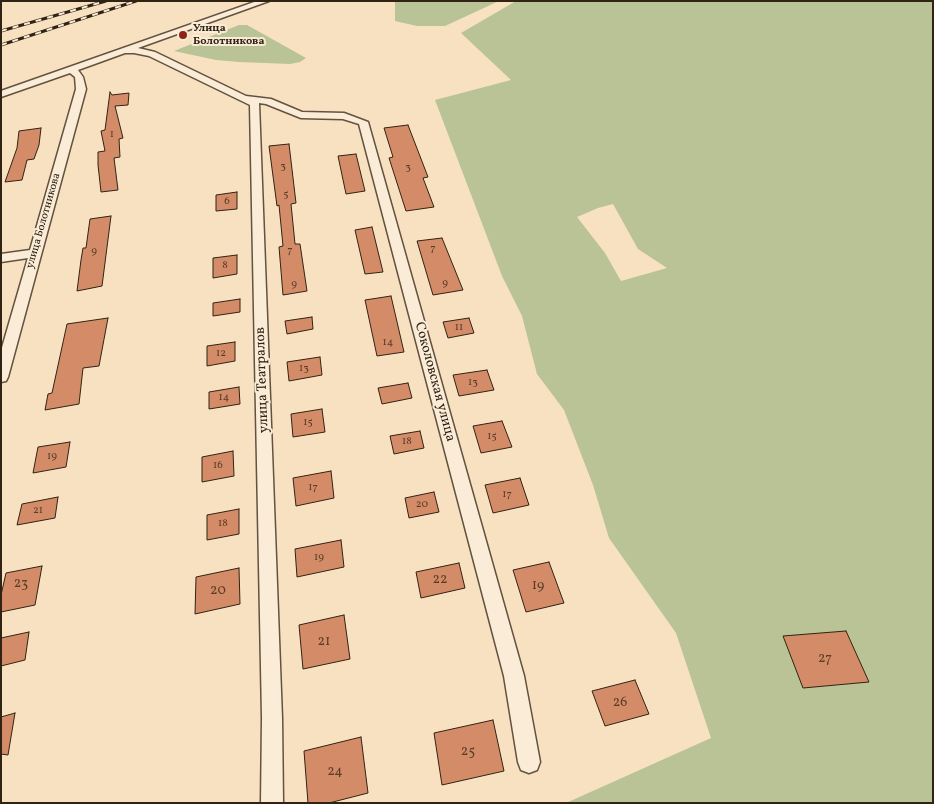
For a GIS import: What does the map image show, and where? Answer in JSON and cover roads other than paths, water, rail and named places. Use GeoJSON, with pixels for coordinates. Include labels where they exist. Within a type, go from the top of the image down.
{"type":"FeatureCollection","features":[{"type":"Feature","properties":{"kind":"street"},"geometry":{"type":"LineString","coordinates":[[1,94],[120,51],[208,23],[265,1]]}},
{"type":"Feature","properties":{"kind":"street"},"geometry":{"type":"LineString","coordinates":[[120,51],[134,50],[152,54],[244,99]]}},
{"type":"Feature","properties":{"kind":"street","name":"улица Болотникова"},"geometry":{"type":"LineString","coordinates":[[1,377],[81,89],[79,77],[71,68]]}},
{"type":"Feature","properties":{"kind":"street","name":"Соколовская улица"},"geometry":{"type":"LineString","coordinates":[[244,99],[268,101],[301,115],[344,116],[357,118],[363,122],[514,676],[529,762]]}},
{"type":"Feature","properties":{"kind":"street","name":"улица Театралов"},"geometry":{"type":"LineString","coordinates":[[244,99],[255,104],[272,718],[272,803]]}},
{"type":"Feature","properties":{"kind":"street"},"geometry":{"type":"LineString","coordinates":[[1,258],[34,253]]}},
{"type":"Feature","properties":{"kind":"railway"},"geometry":{"type":"LineString","coordinates":[[1,31],[106,1]]}},
{"type":"Feature","properties":{"kind":"railway"},"geometry":{"type":"LineString","coordinates":[[1,45],[136,1]]}},
{"type":"Feature","properties":{"kind":"place","name":"Улица Болотникова"},"geometry":{"type":"Point","coordinates":[183,35]}}]}
